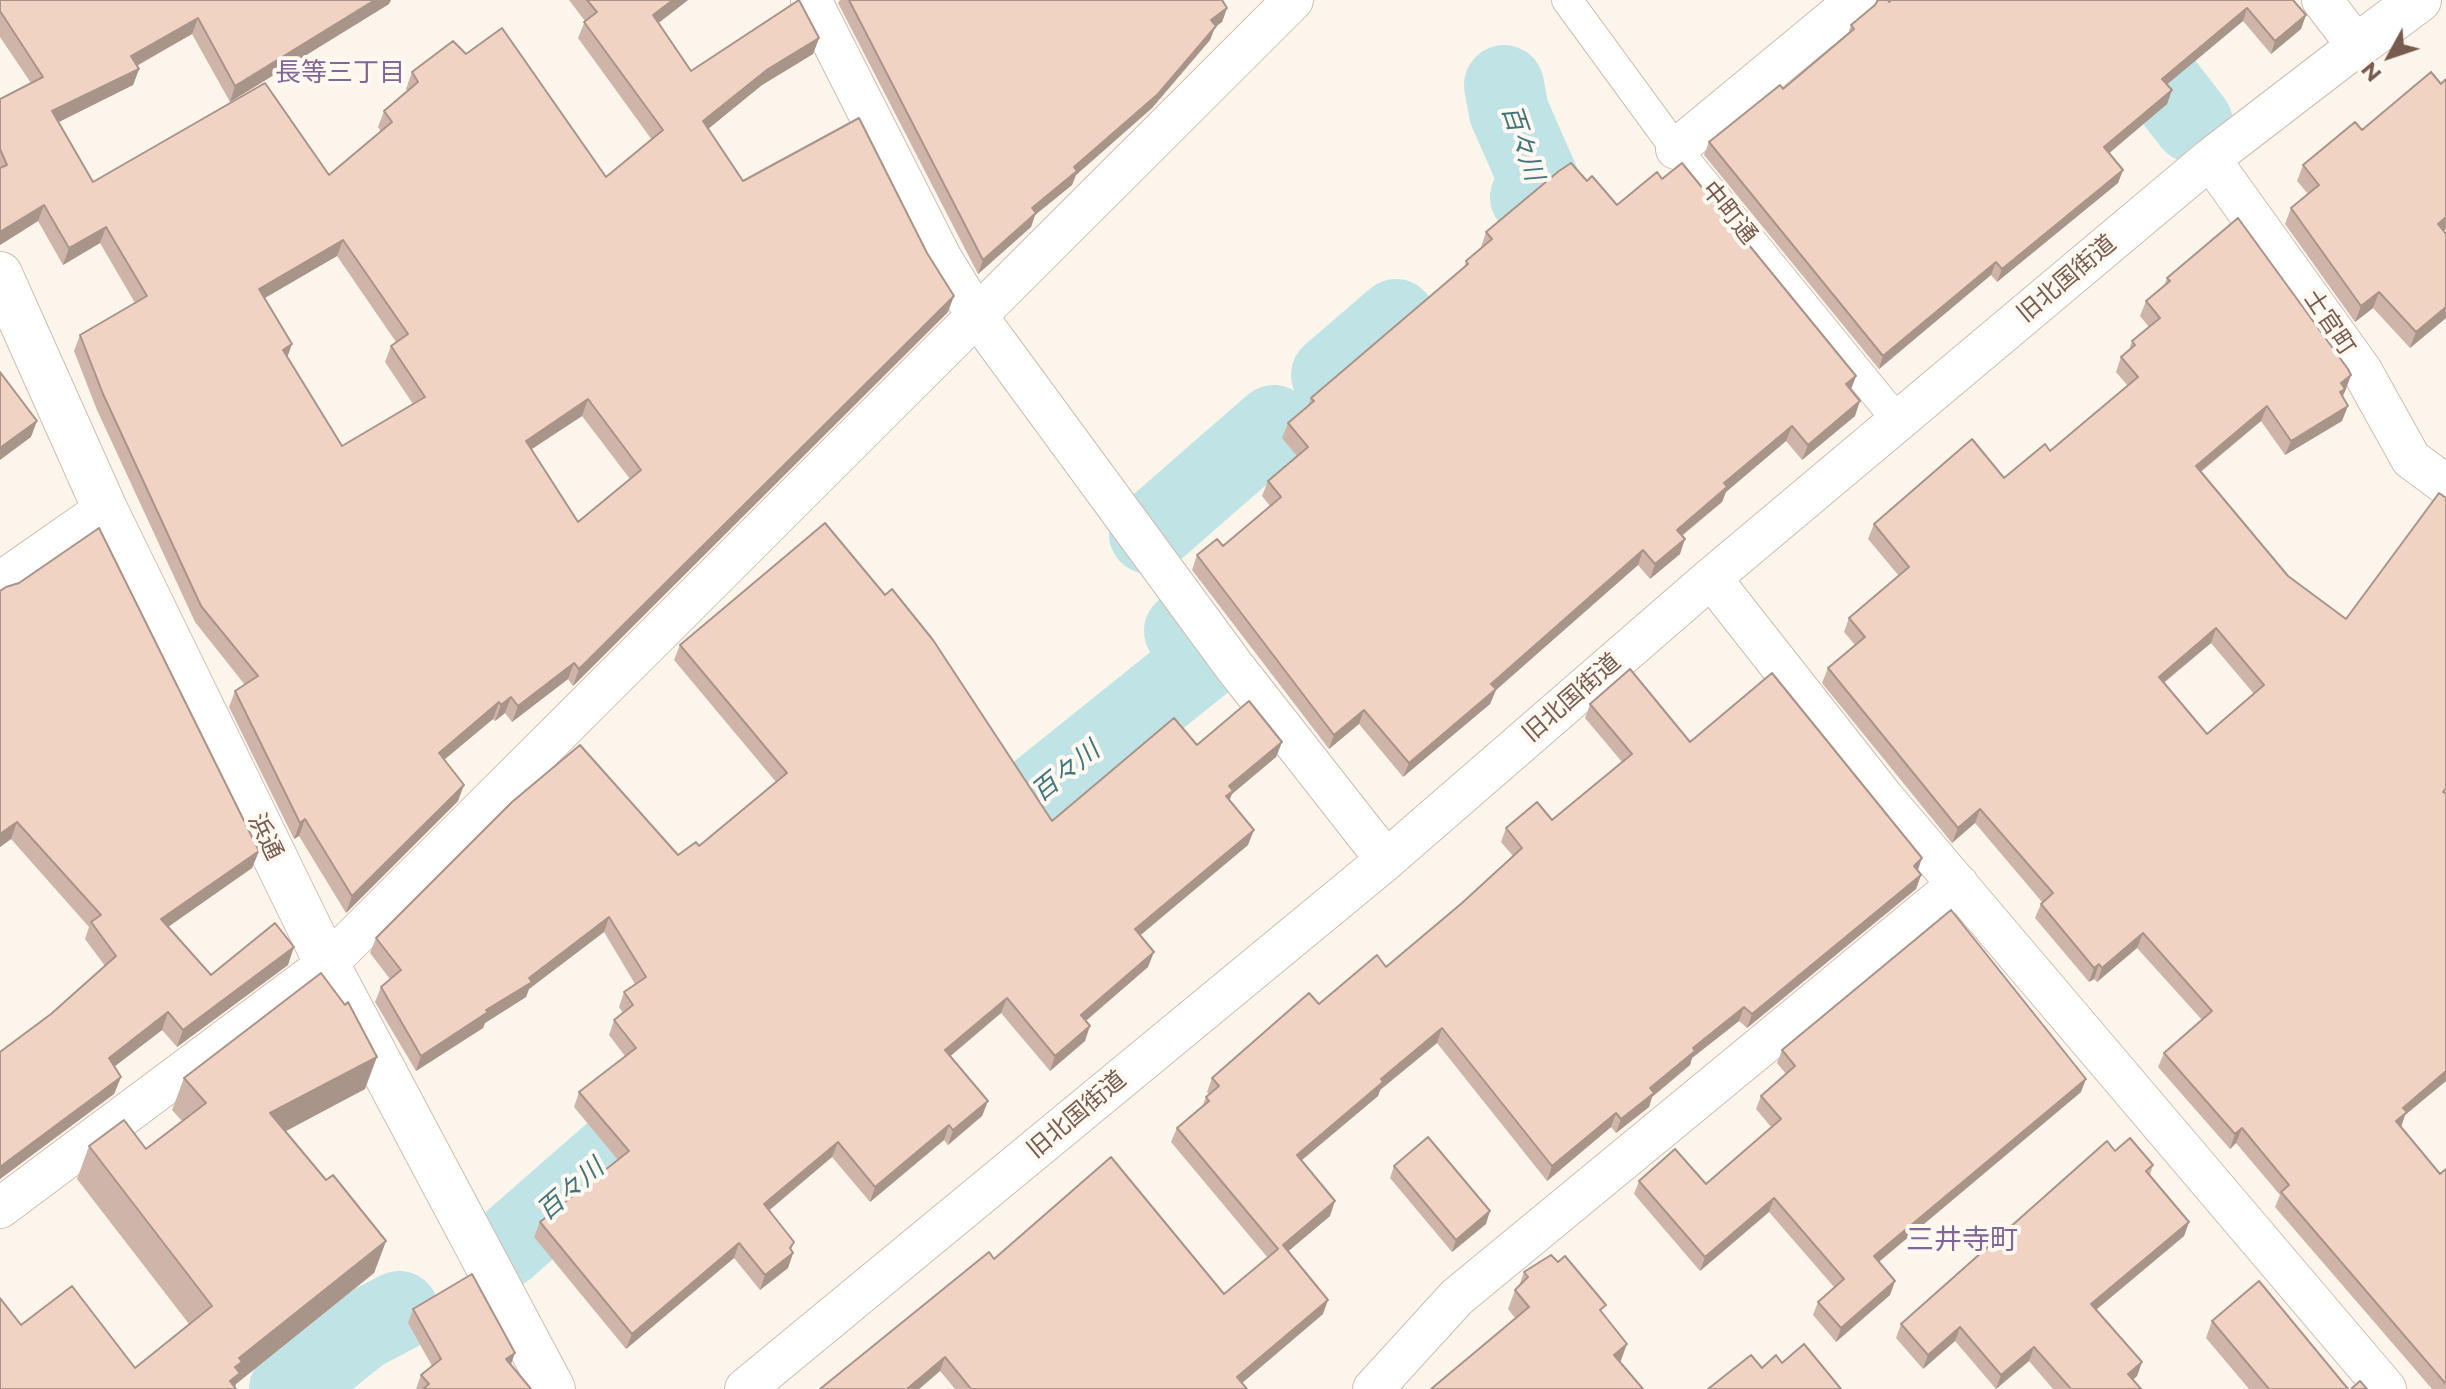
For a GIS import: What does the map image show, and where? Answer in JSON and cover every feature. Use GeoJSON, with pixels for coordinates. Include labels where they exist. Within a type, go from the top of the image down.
{"type":"FeatureCollection","features":[{"type":"Feature","properties":{"kind":"street"},"geometry":{"type":"LineString","coordinates":[[811,0],[942,259],[977,316],[1234,666],[1386,860]]}},
{"type":"Feature","properties":{"kind":"street"},"geometry":{"type":"LineString","coordinates":[[0,1208],[327,964],[1293,0]]}},
{"type":"Feature","properties":{"kind":"street","name":"中町通"},"geometry":{"type":"LineString","coordinates":[[1567,0],[1676,149],[1898,421]]}},
{"type":"Feature","properties":{"kind":"street"},"geometry":{"type":"LineString","coordinates":[[1676,149],[1856,0]]}},
{"type":"Feature","properties":{"kind":"street"},"geometry":{"type":"LineString","coordinates":[[2322,0],[2357,46],[2419,0]]}},
{"type":"Feature","properties":{"kind":"street","name":"旧北国街道"},"geometry":{"type":"LineString","coordinates":[[745,1389],[1386,860],[1711,578],[2210,159],[2357,46]]}},
{"type":"Feature","properties":{"kind":"street","name":"士官町"},"geometry":{"type":"LineString","coordinates":[[2210,159],[2347,348],[2392,420],[2411,459],[2446,485]]}},
{"type":"Feature","properties":{"kind":"street","name":"浜通"},"geometry":{"type":"LineString","coordinates":[[0,274],[105,509],[327,964],[553,1389]]}},
{"type":"Feature","properties":{"kind":"street"},"geometry":{"type":"LineString","coordinates":[[0,582],[105,509]]}},
{"type":"Feature","properties":{"kind":"street"},"geometry":{"type":"LineString","coordinates":[[1711,578],[1884,798],[2386,1389]]}},
{"type":"Feature","properties":{"kind":"street"},"geometry":{"type":"LineString","coordinates":[[1373,1389],[1457,1297],[1958,884]]}},
{"type":"Feature","properties":{"kind":"building"},"geometry":{"type":"Polygon","coordinates":[[[0,0],[375,0],[235,86],[198,18],[131,56],[139,69],[52,111],[93,182],[265,83],[329,175],[392,122],[384,111],[418,82],[412,72],[453,41],[466,54],[502,28],[606,177],[663,130],[584,22],[597,12],[587,0],[673,0],[653,15],[691,71],[799,0],[819,38],[768,69],[703,121],[743,181],[859,118],[927,253],[954,296],[579,669],[574,663],[518,706],[511,697],[501,705],[499,702],[439,753],[464,785],[352,896],[305,819],[300,823],[235,691],[258,676],[201,606],[103,394],[80,335],[147,296],[106,227],[69,248],[44,205],[0,232],[0,168],[7,165],[0,149],[0,99],[43,77],[0,11],[0,0]],[[343,240],[259,289],[292,344],[283,350],[342,446],[425,397],[391,346],[408,334],[343,240]],[[588,399],[526,441],[578,522],[641,470],[588,399]]]}},
{"type":"Feature","properties":{"kind":"building"},"geometry":{"type":"Polygon","coordinates":[[[849,0],[1222,0],[1227,8],[1211,20],[1216,26],[1158,94],[1074,167],[1077,171],[1032,208],[1036,213],[983,260],[849,0]]]}},
{"type":"Feature","properties":{"kind":"building"},"geometry":{"type":"Polygon","coordinates":[[[1878,0],[2293,0],[2306,15],[2275,41],[2247,8],[2162,79],[2172,90],[2104,147],[2123,170],[2002,269],[1996,262],[1883,356],[1709,142],[1780,85],[1783,89],[1854,29],[1851,25],[1878,0]]]}},
{"type":"Feature","properties":{"kind":"building"},"geometry":{"type":"Polygon","coordinates":[[[2431,72],[2441,84],[2446,79],[2446,217],[2438,224],[2446,234],[2446,307],[2416,332],[2379,292],[2361,306],[2291,208],[2319,185],[2303,165],[2355,122],[2362,130],[2431,72]]]}},
{"type":"Feature","properties":{"kind":"building"},"geometry":{"type":"Polygon","coordinates":[[[1571,163],[1587,181],[1592,176],[1617,205],[1657,172],[1662,179],[1682,163],[1856,376],[1846,384],[1860,401],[1808,445],[1792,426],[1724,483],[1727,487],[1677,530],[1685,539],[1655,564],[1643,550],[1491,684],[1496,689],[1409,763],[1364,710],[1334,735],[1197,555],[1217,539],[1223,546],[1281,497],[1268,481],[1308,447],[1288,423],[1314,401],[1311,398],[1468,264],[1466,261],[1492,239],[1486,232],[1571,163]]]}},
{"type":"Feature","properties":{"kind":"building"},"geometry":{"type":"Polygon","coordinates":[[[2238,218],[2351,375],[2341,383],[2345,389],[2340,392],[2348,406],[2291,441],[2267,406],[2196,466],[2288,576],[2346,619],[2439,493],[2446,498],[2446,788],[2443,792],[2446,794],[2446,1071],[2403,1108],[2407,1112],[2396,1121],[2440,1174],[2446,1169],[2446,1384],[2281,1192],[2289,1185],[2242,1128],[2235,1134],[2164,1053],[2212,1011],[2143,933],[2102,968],[2099,964],[2094,968],[2041,904],[2053,893],[1980,809],[1958,828],[1828,668],[1865,637],[1849,618],[1909,567],[1874,524],[1972,439],[2004,478],[2045,444],[2050,451],[2138,377],[2121,357],[2135,345],[2132,341],[2160,318],[2146,301],[2170,281],[2167,278],[2238,218]],[[2216,628],[2159,677],[2207,734],[2264,685],[2216,628]]]}},
{"type":"Feature","properties":{"kind":"building"},"geometry":{"type":"Polygon","coordinates":[[[0,372],[37,421],[0,448],[0,372]]]}},
{"type":"Feature","properties":{"kind":"building"},"geometry":{"type":"Polygon","coordinates":[[[825,523],[885,595],[892,589],[933,640],[1052,821],[1174,718],[1197,745],[1249,701],[1282,742],[1229,786],[1233,791],[1226,796],[1254,830],[1135,929],[1154,952],[1081,1015],[1090,1026],[1055,1056],[1007,998],[945,1050],[988,1101],[953,1130],[949,1125],[875,1187],[838,1142],[764,1204],[794,1242],[790,1248],[793,1253],[765,1275],[739,1243],[632,1334],[540,1222],[629,1151],[579,1092],[636,1048],[614,1020],[633,1005],[624,992],[646,977],[609,917],[529,978],[532,982],[421,1056],[381,987],[401,970],[376,938],[512,802],[580,745],[678,855],[696,842],[699,846],[787,773],[680,645],[825,523]]]}},
{"type":"Feature","properties":{"kind":"building"},"geometry":{"type":"Polygon","coordinates":[[[99,528],[259,851],[161,919],[211,975],[275,923],[294,947],[183,1030],[168,1012],[109,1058],[121,1077],[0,1167],[0,1052],[51,1014],[116,956],[91,922],[101,915],[17,822],[0,834],[0,591],[19,583],[99,528]]]}},
{"type":"Feature","properties":{"kind":"building"},"geometry":{"type":"Polygon","coordinates":[[[1630,669],[1690,742],[1772,673],[1922,858],[1914,866],[1921,875],[1752,1014],[1744,1007],[1650,1088],[1654,1093],[1621,1119],[1616,1113],[1552,1166],[1442,1028],[1297,1155],[1335,1201],[1283,1245],[1328,1300],[1237,1377],[1247,1389],[971,1389],[945,1357],[907,1389],[820,1389],[989,1252],[994,1259],[1111,1157],[1224,1294],[1278,1249],[1177,1128],[1209,1101],[1206,1097],[1219,1086],[1212,1078],[1309,993],[1319,1004],[1377,955],[1386,967],[1462,903],[1522,848],[1506,828],[1537,802],[1552,820],[1632,754],[1590,704],[1630,669]]]}},
{"type":"Feature","properties":{"kind":"building"},"geometry":{"type":"Polygon","coordinates":[[[1951,910],[2086,1079],[1874,1256],[1895,1281],[1841,1328],[1818,1302],[1844,1279],[1774,1198],[1705,1257],[1639,1181],[1675,1149],[1706,1184],[1781,1119],[1761,1096],[1795,1066],[1782,1050],[1951,910]]]}},
{"type":"Feature","properties":{"kind":"building"},"geometry":{"type":"Polygon","coordinates":[[[321,973],[345,1005],[348,1002],[377,1057],[270,1113],[326,1180],[333,1175],[386,1241],[239,1358],[242,1362],[235,1367],[240,1373],[230,1381],[236,1389],[0,1389],[0,1298],[21,1325],[72,1286],[135,1368],[212,1306],[89,1146],[124,1120],[146,1149],[206,1103],[184,1078],[321,973]]]}},
{"type":"Feature","properties":{"kind":"building"},"geometry":{"type":"Polygon","coordinates":[[[1428,1137],[1490,1211],[1456,1240],[1394,1166],[1428,1137]]]}},
{"type":"Feature","properties":{"kind":"building"},"geometry":{"type":"Polygon","coordinates":[[[2130,1138],[2153,1165],[2146,1171],[2189,1222],[2091,1304],[2142,1362],[2128,1374],[2141,1389],[2071,1389],[2034,1347],[2001,1375],[1960,1327],[1928,1355],[1901,1324],[2107,1141],[2115,1151],[2130,1138]]]}},
{"type":"Feature","properties":{"kind":"building"},"geometry":{"type":"Polygon","coordinates":[[[1551,1255],[1558,1262],[1565,1256],[1606,1305],[1600,1310],[1627,1344],[1614,1355],[1643,1389],[1431,1389],[1529,1307],[1515,1290],[1528,1277],[1524,1272],[1551,1255]]]}},
{"type":"Feature","properties":{"kind":"building"},"geometry":{"type":"Polygon","coordinates":[[[472,1274],[515,1353],[506,1359],[531,1389],[423,1389],[429,1384],[421,1375],[441,1359],[413,1309],[472,1274]]]}},
{"type":"Feature","properties":{"kind":"building"},"geometry":{"type":"Polygon","coordinates":[[[2259,1281],[2348,1389],[2269,1389],[2212,1321],[2259,1281]]]}},
{"type":"Feature","properties":{"kind":"building"},"geometry":{"type":"Polygon","coordinates":[[[1804,1344],[1841,1389],[1708,1389],[1751,1355],[1762,1368],[1776,1355],[1782,1363],[1804,1344]]]}},
{"type":"Feature","properties":{"kind":"building"},"geometry":{"type":"Polygon","coordinates":[[[2360,1381],[2367,1389],[2351,1389],[2360,1381]]]}},
{"type":"Feature","properties":{"kind":"waterway","name":"百々川"},"geometry":{"type":"LineString","coordinates":[[2098,0],[2193,123]]}},
{"type":"Feature","properties":{"kind":"waterway","name":"百々川"},"geometry":{"type":"LineString","coordinates":[[1504,85],[1509,112],[1542,187],[1530,197]]}},
{"type":"Feature","properties":{"kind":"waterway","name":"百々川"},"geometry":{"type":"LineString","coordinates":[[1331,375],[1396,319]]}},
{"type":"Feature","properties":{"kind":"waterway","name":"百々川"},"geometry":{"type":"LineString","coordinates":[[1149,534],[1274,425]]}},
{"type":"Feature","properties":{"kind":"waterway","name":"百々川"},"geometry":{"type":"LineString","coordinates":[[949,865],[1202,662],[1184,631]]}},
{"type":"Feature","properties":{"kind":"waterway","name":"百々川"},"geometry":{"type":"LineString","coordinates":[[504,1249],[696,1081]]}},
{"type":"Feature","properties":{"kind":"waterway","name":"百々川"},"geometry":{"type":"LineString","coordinates":[[289,1389],[361,1331],[399,1311]]}},
{"type":"Feature","properties":{"kind":"district","name":"長等三丁目"},"geometry":{"type":"Point","coordinates":[340,73]}},
{"type":"Feature","properties":{"kind":"district","name":"三井寺町"},"geometry":{"type":"Point","coordinates":[1962,1241]}}]}
